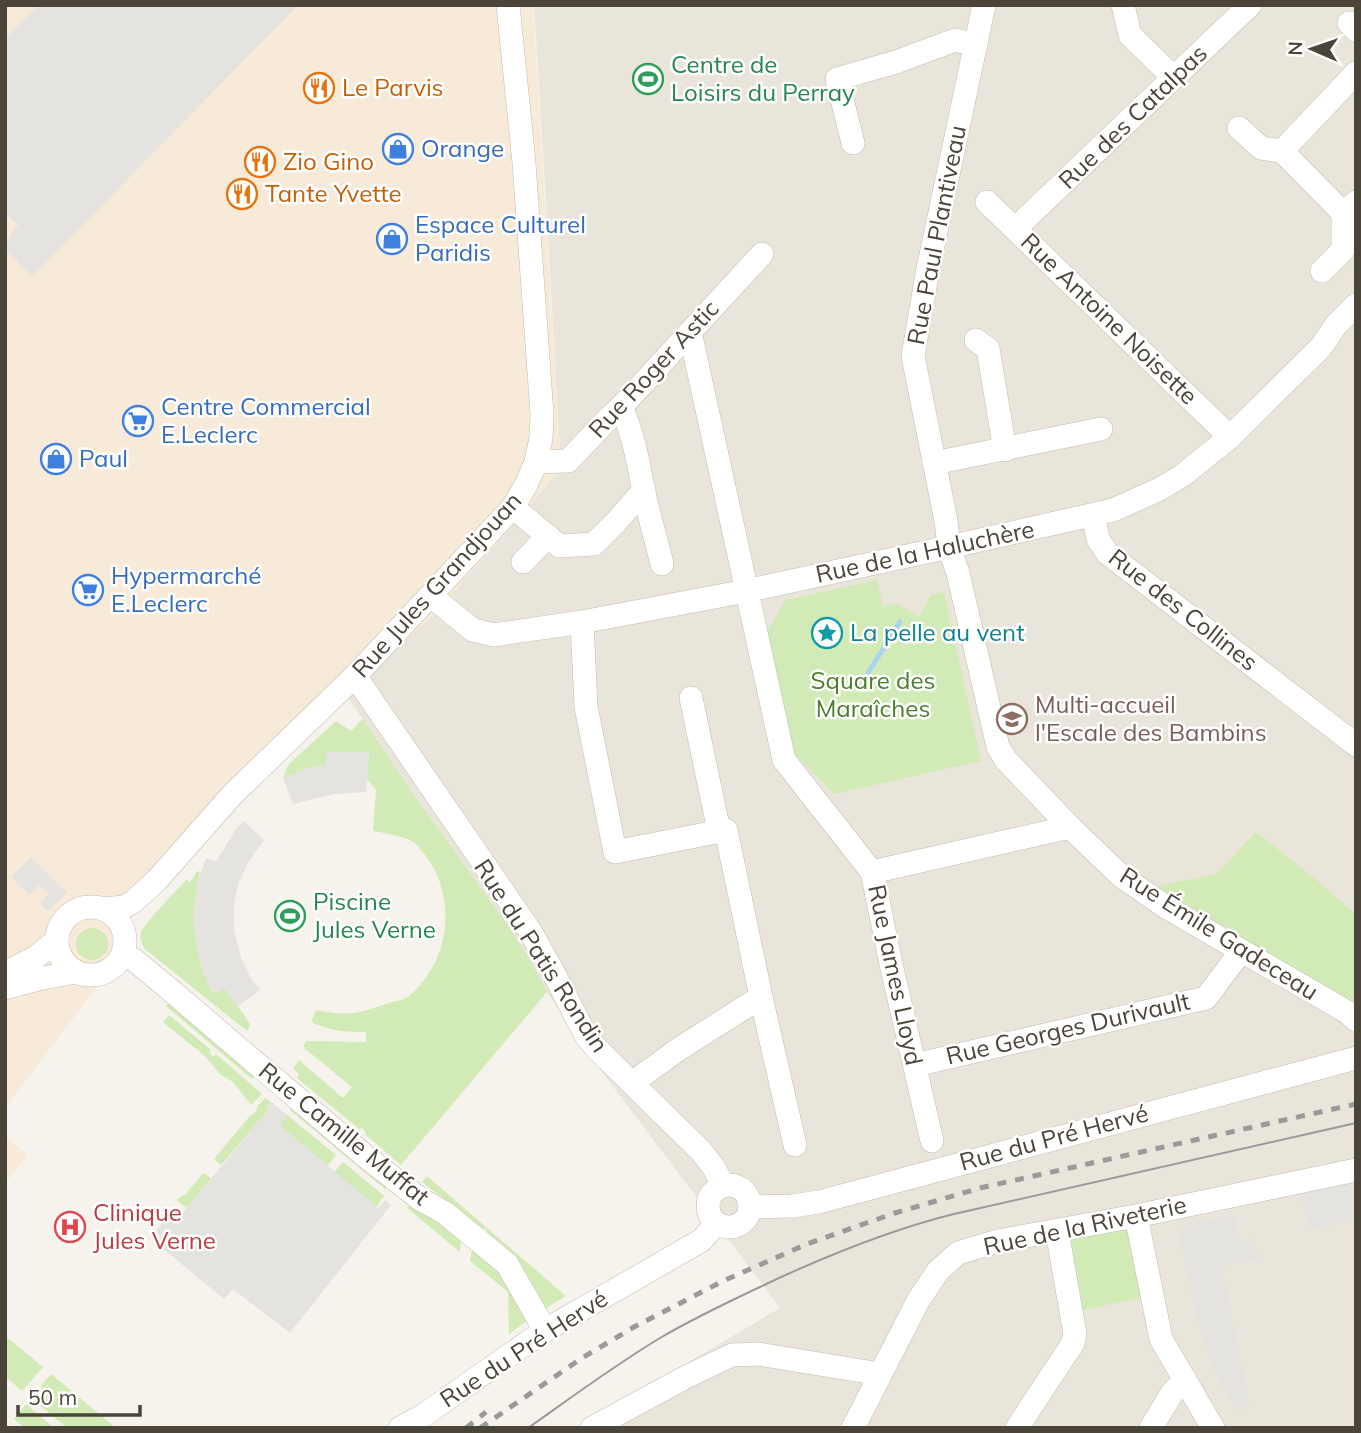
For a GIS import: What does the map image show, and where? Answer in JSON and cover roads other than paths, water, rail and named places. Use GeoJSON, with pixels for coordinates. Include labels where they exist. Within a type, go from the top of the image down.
{"type":"FeatureCollection","features":[{"type":"Feature","properties":{"kind":"street","name":"Rue Jules Grandjouan"},"geometry":{"type":"LineString","coordinates":[[104,909],[124,907],[134,902],[156,881],[233,794],[355,676],[431,596],[513,507],[526,485],[536,462],[542,414],[524,163],[508,5]]}},
{"type":"Feature","properties":{"kind":"street","name":"Rue Paul Plantiveau"},"geometry":{"type":"LineString","coordinates":[[949,547],[913,356],[928,269],[984,5]]}},
{"type":"Feature","properties":{"kind":"street"},"geometry":{"type":"LineString","coordinates":[[1123,5],[1130,35],[1173,77]]}},
{"type":"Feature","properties":{"kind":"street","name":"Rue des Catalpas"},"geometry":{"type":"LineString","coordinates":[[1016,228],[1249,6]]}},
{"type":"Feature","properties":{"kind":"street"},"geometry":{"type":"LineString","coordinates":[[853,143],[837,79],[896,62],[955,40],[976,45]]}},
{"type":"Feature","properties":{"kind":"street"},"geometry":{"type":"LineString","coordinates":[[1282,151],[1356,73]]}},
{"type":"Feature","properties":{"kind":"street"},"geometry":{"type":"LineString","coordinates":[[1239,128],[1261,148],[1282,151],[1350,208],[1343,250],[1322,271]]}},
{"type":"Feature","properties":{"kind":"street","name":"Rue Antoine Noisette"},"geometry":{"type":"LineString","coordinates":[[987,202],[1230,437]]}},
{"type":"Feature","properties":{"kind":"street","name":"Rue Roger Astic"},"geometry":{"type":"LineString","coordinates":[[536,462],[568,461],[762,254]]}},
{"type":"Feature","properties":{"kind":"street","name":"Rue de la Haluchère"},"geometry":{"type":"LineString","coordinates":[[431,596],[473,631],[494,635],[582,622],[746,591],[1093,515],[1123,506],[1160,489],[1191,469],[1230,437],[1321,347],[1336,325],[1356,305]]}},
{"type":"Feature","properties":{"kind":"street","name":"Rue James Lloyd"},"geometry":{"type":"LineString","coordinates":[[690,332],[784,760],[872,872],[932,1141]]}},
{"type":"Feature","properties":{"kind":"street"},"geometry":{"type":"LineString","coordinates":[[976,340],[988,349],[1004,450]]}},
{"type":"Feature","properties":{"kind":"street"},"geometry":{"type":"LineString","coordinates":[[621,407],[629,424],[662,564]]}},
{"type":"Feature","properties":{"kind":"street"},"geometry":{"type":"LineString","coordinates":[[934,463],[1101,429]]}},
{"type":"Feature","properties":{"kind":"street"},"geometry":{"type":"LineString","coordinates":[[513,507],[559,546],[594,544],[644,490]]}},
{"type":"Feature","properties":{"kind":"street","name":"Rue des Collines"},"geometry":{"type":"LineString","coordinates":[[1093,515],[1098,539],[1107,554],[1356,745]]}},
{"type":"Feature","properties":{"kind":"street"},"geometry":{"type":"LineString","coordinates":[[523,562],[548,536]]}},
{"type":"Feature","properties":{"kind":"street","name":"Rue Émile Gadeceau"},"geometry":{"type":"LineString","coordinates":[[949,547],[958,573],[998,747],[1006,760],[1070,827],[1136,888],[1347,1012],[1356,1020]]}},
{"type":"Feature","properties":{"kind":"street"},"geometry":{"type":"LineString","coordinates":[[582,622],[586,707],[615,852],[726,830],[795,1145]]}},
{"type":"Feature","properties":{"kind":"street","name":"Rue du Patis Rondin"},"geometry":{"type":"LineString","coordinates":[[355,676],[530,931],[585,1034],[702,1152],[723,1185]]}},
{"type":"Feature","properties":{"kind":"street"},"geometry":{"type":"LineString","coordinates":[[691,698],[719,831]]}},
{"type":"Feature","properties":{"kind":"street"},"geometry":{"type":"LineString","coordinates":[[872,872],[1070,827]]}},
{"type":"Feature","properties":{"kind":"street","name":"Rue Jules Grandjouan"},"geometry":{"type":"LineString","coordinates":[[124,944],[156,881]]}},
{"type":"Feature","properties":{"kind":"street"},"geometry":{"type":"LineString","coordinates":[[84,907],[104,909],[115,916],[124,944],[115,966],[103,974],[88,976],[76,972],[61,958],[57,941],[59,927],[72,912],[84,907]]}},
{"type":"Feature","properties":{"kind":"street"},"geometry":{"type":"LineString","coordinates":[[5,973],[37,957],[57,941]]}},
{"type":"Feature","properties":{"kind":"street","name":"Rue Camille Muffat"},"geometry":{"type":"LineString","coordinates":[[124,944],[133,959],[365,1156],[420,1199],[445,1213],[507,1264],[544,1331]]}},
{"type":"Feature","properties":{"kind":"street","name":"Rue Georges Durivault"},"geometry":{"type":"LineString","coordinates":[[915,1065],[1206,998],[1241,951]]}},
{"type":"Feature","properties":{"kind":"street"},"geometry":{"type":"LineString","coordinates":[[5,988],[76,972]]}},
{"type":"Feature","properties":{"kind":"street"},"geometry":{"type":"LineString","coordinates":[[632,1083],[679,1049],[761,997]]}},
{"type":"Feature","properties":{"kind":"street","name":"Rue du Pré Hervé"},"geometry":{"type":"LineString","coordinates":[[750,1207],[819,1202],[1356,1058]]}},
{"type":"Feature","properties":{"kind":"street","name":"Rue de la Riveterie"},"geometry":{"type":"LineString","coordinates":[[853,1428],[918,1301],[938,1271],[958,1253],[998,1241],[1136,1216],[1356,1170]]}},
{"type":"Feature","properties":{"kind":"street"},"geometry":{"type":"LineString","coordinates":[[723,1185],[736,1186],[744,1191],[749,1198],[750,1207],[744,1221],[736,1226],[726,1227],[716,1224],[709,1214],[707,1204],[712,1192],[723,1185]]}},
{"type":"Feature","properties":{"kind":"street"},"geometry":{"type":"LineString","coordinates":[[1136,1216],[1161,1339],[1213,1428]]}},
{"type":"Feature","properties":{"kind":"street","name":"Rue du Pré Hervé"},"geometry":{"type":"LineString","coordinates":[[400,1428],[424,1415],[544,1331],[702,1240],[716,1224]]}},
{"type":"Feature","properties":{"kind":"street"},"geometry":{"type":"LineString","coordinates":[[1017,1428],[1073,1343],[1075,1334],[1057,1231]]}},
{"type":"Feature","properties":{"kind":"street"},"geometry":{"type":"LineString","coordinates":[[592,1428],[732,1355],[758,1354],[880,1374]]}},
{"type":"Feature","properties":{"kind":"street"},"geometry":{"type":"LineString","coordinates":[[1152,1428],[1172,1393],[1185,1380]]}},
{"type":"Feature","properties":{"kind":"waterway"},"geometry":{"type":"LineString","coordinates":[[868,673],[900,622]]}},
{"type":"Feature","properties":{"kind":"tram line"},"geometry":{"type":"LineString","coordinates":[[528,1428],[610,1370],[675,1330],[779,1278],[865,1242],[954,1214],[1356,1123]]}},
{"type":"Feature","properties":{"kind":"railway"},"geometry":{"type":"LineString","coordinates":[[480,1428],[582,1358],[634,1327],[723,1281],[807,1244],[895,1213],[980,1188],[1356,1104]]}},
{"type":"Feature","properties":{"kind":"railway"},"geometry":{"type":"LineString","coordinates":[[466,1428],[486,1412]]}},
{"type":"Feature","properties":{"kind":"place","name":"Centre de Loisirs du Perray"},"geometry":{"type":"Point","coordinates":[648,79]}},
{"type":"Feature","properties":{"kind":"place","name":"Le Parvis"},"geometry":{"type":"Point","coordinates":[319,88]}},
{"type":"Feature","properties":{"kind":"place","name":"Orange"},"geometry":{"type":"Point","coordinates":[398,149]}},
{"type":"Feature","properties":{"kind":"place","name":"Zio Gino"},"geometry":{"type":"Point","coordinates":[260,162]}},
{"type":"Feature","properties":{"kind":"place","name":"Tante Yvette"},"geometry":{"type":"Point","coordinates":[242,194]}},
{"type":"Feature","properties":{"kind":"place","name":"Espace Culturel Paridis"},"geometry":{"type":"Point","coordinates":[392,239]}},
{"type":"Feature","properties":{"kind":"place","name":"Centre Commercial E.Leclerc"},"geometry":{"type":"Point","coordinates":[138,421]}},
{"type":"Feature","properties":{"kind":"place","name":"Paul"},"geometry":{"type":"Point","coordinates":[56,459]}},
{"type":"Feature","properties":{"kind":"place","name":"Hypermarché E.Leclerc"},"geometry":{"type":"Point","coordinates":[88,590]}},
{"type":"Feature","properties":{"kind":"place","name":"La pelle au vent"},"geometry":{"type":"Point","coordinates":[827,633]}},
{"type":"Feature","properties":{"kind":"place","name":"Multi-accueil l'Escale des Bambins"},"geometry":{"type":"Point","coordinates":[1012,719]}},
{"type":"Feature","properties":{"kind":"place","name":"Piscine Jules Verne"},"geometry":{"type":"Point","coordinates":[290,916]}},
{"type":"Feature","properties":{"kind":"place","name":"Clinique Jules Verne"},"geometry":{"type":"Point","coordinates":[70,1227]}},
{"type":"Feature","properties":{"kind":"park label","name":"Square des Maraîches"},"geometry":{"type":"Point","coordinates":[873,695]}}]}
